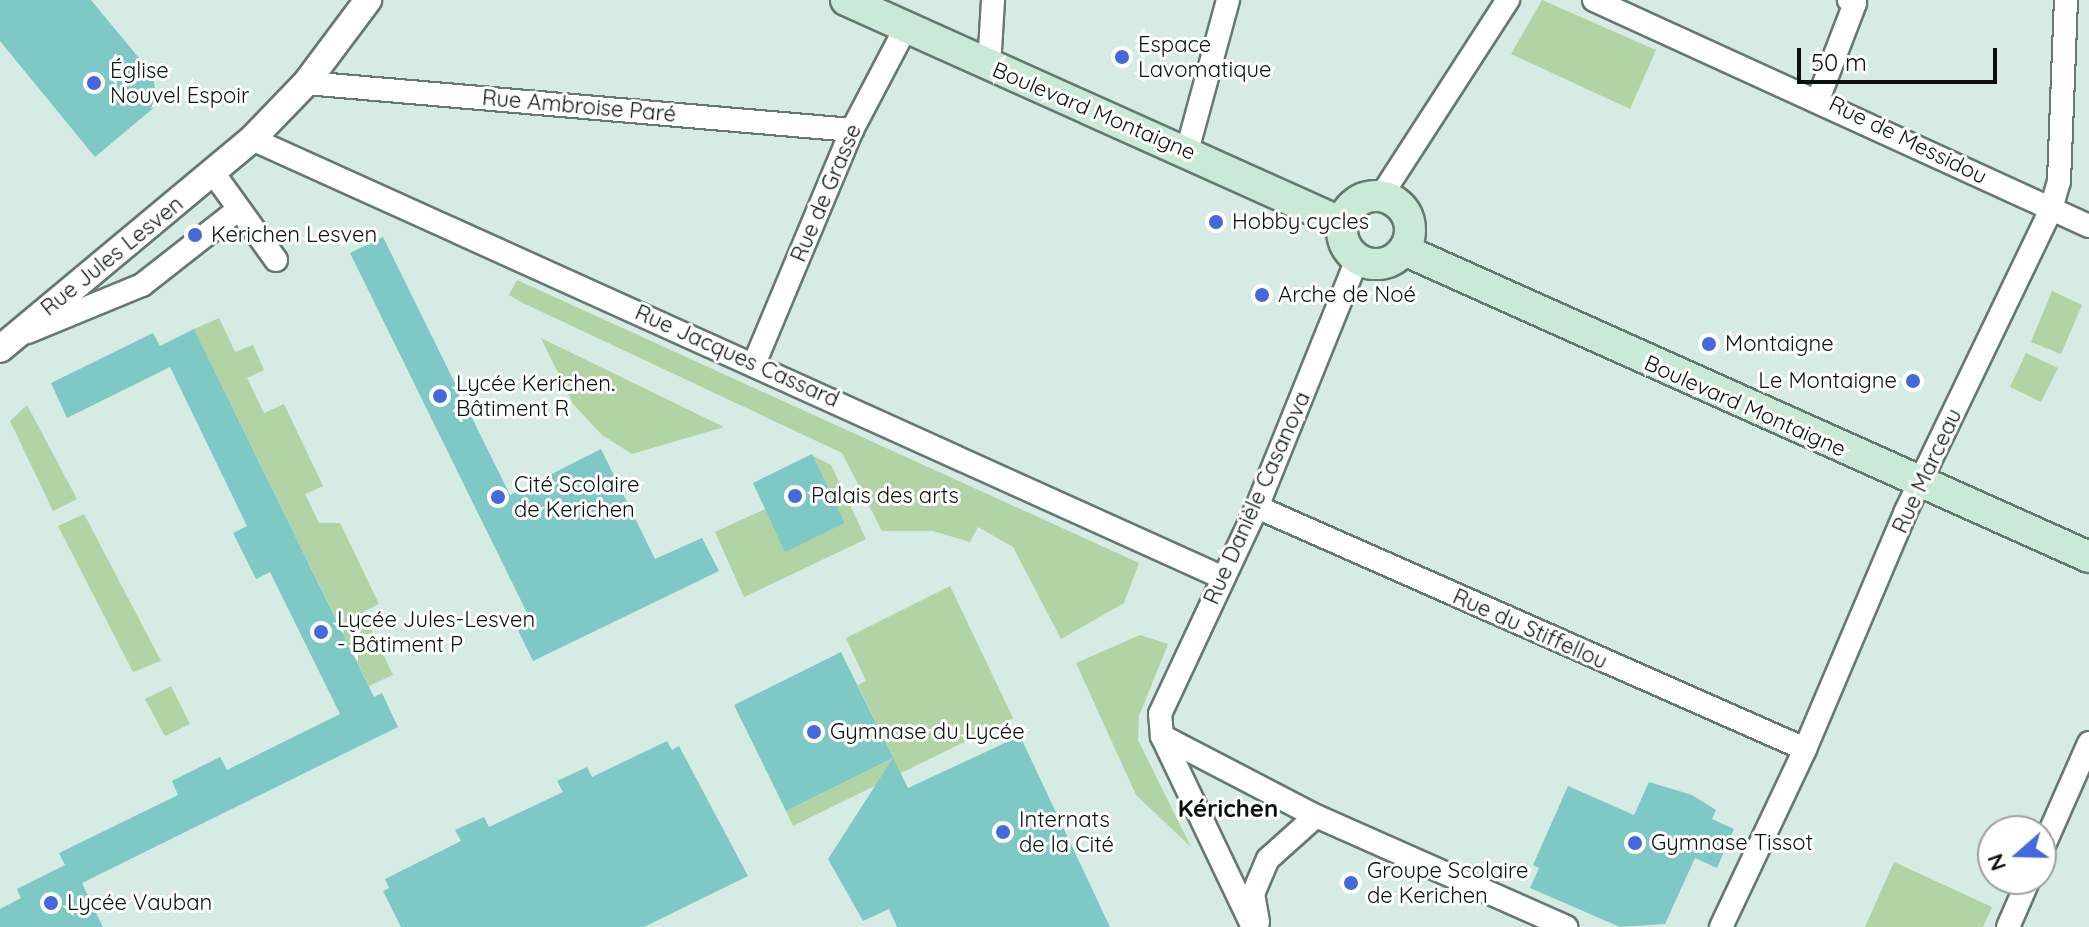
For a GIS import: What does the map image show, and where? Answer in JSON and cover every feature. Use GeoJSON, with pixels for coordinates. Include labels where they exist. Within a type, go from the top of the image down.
{"type":"FeatureCollection","features":[{"type":"Feature","properties":{"kind":"main road","name":"Boulevard Montaigne"},"geometry":{"type":"LineString","coordinates":[[846,0],[1342,223]]}},
{"type":"Feature","properties":{"kind":"main road"},"geometry":{"type":"LineString","coordinates":[[1381,196],[1407,217],[1404,250],[1382,264],[1357,260],[1341,237],[1342,223],[1349,207],[1381,196]]}},
{"type":"Feature","properties":{"kind":"main road","name":"Boulevard Montaigne"},"geometry":{"type":"LineString","coordinates":[[1404,250],[1919,484],[2089,557]]}},
{"type":"Feature","properties":{"kind":"street","name":"Rue Jules Lesven"},"geometry":{"type":"LineString","coordinates":[[5,344],[214,174],[252,139],[306,83],[368,0]]}},
{"type":"Feature","properties":{"kind":"street"},"geometry":{"type":"LineString","coordinates":[[989,66],[993,0]]}},
{"type":"Feature","properties":{"kind":"street"},"geometry":{"type":"LineString","coordinates":[[1187,151],[1228,0]]}},
{"type":"Feature","properties":{"kind":"street"},"geometry":{"type":"LineString","coordinates":[[1381,196],[1508,0]]}},
{"type":"Feature","properties":{"kind":"street","name":"Rue de Messidou"},"geometry":{"type":"LineString","coordinates":[[1594,0],[1819,97],[2089,226]]}},
{"type":"Feature","properties":{"kind":"street"},"geometry":{"type":"LineString","coordinates":[[1819,97],[1855,3],[1849,0]]}},
{"type":"Feature","properties":{"kind":"street","name":"Rue Marceau"},"geometry":{"type":"LineString","coordinates":[[1721,927],[1805,749],[1919,484],[2051,209],[2059,181],[2066,0]]}},
{"type":"Feature","properties":{"kind":"street","name":"Rue de Grasse"},"geometry":{"type":"LineString","coordinates":[[754,364],[852,130],[906,27]]}},
{"type":"Feature","properties":{"kind":"street","name":"Rue Ambroise Paré"},"geometry":{"type":"LineString","coordinates":[[306,83],[852,130]]}},
{"type":"Feature","properties":{"kind":"street","name":"Rue Jacques Cassard"},"geometry":{"type":"LineString","coordinates":[[252,139],[1221,577]]}},
{"type":"Feature","properties":{"kind":"street"},"geometry":{"type":"LineString","coordinates":[[214,174],[276,260]]}},
{"type":"Feature","properties":{"kind":"street","name":"Rue Jules Lesven"},"geometry":{"type":"LineString","coordinates":[[5,344],[142,285],[239,209]]}},
{"type":"Feature","properties":{"kind":"street","name":"Rue Danièle Casanova"},"geometry":{"type":"LineString","coordinates":[[1162,736],[1160,714],[1221,577],[1257,507],[1357,260]]}},
{"type":"Feature","properties":{"kind":"street","name":"Rue du Stiffellou"},"geometry":{"type":"LineString","coordinates":[[1257,507],[1805,749]]}},
{"type":"Feature","properties":{"kind":"street"},"geometry":{"type":"LineString","coordinates":[[1162,736],[1316,816],[1567,927]]}},
{"type":"Feature","properties":{"kind":"street"},"geometry":{"type":"LineString","coordinates":[[1162,736],[1255,927]]}},
{"type":"Feature","properties":{"kind":"street"},"geometry":{"type":"LineString","coordinates":[[2057,816],[2089,743]]}},
{"type":"Feature","properties":{"kind":"street"},"geometry":{"type":"LineString","coordinates":[[1255,927],[1253,894],[1268,859],[1316,816]]}},
{"type":"Feature","properties":{"kind":"street"},"geometry":{"type":"LineString","coordinates":[[2008,927],[2022,895]]}},
{"type":"Feature","properties":{"kind":"green space"},"geometry":{"type":"Polygon","coordinates":[[[1542,0],[1656,50],[1630,109],[1511,54],[1542,0]]]}},
{"type":"Feature","properties":{"kind":"green space"},"geometry":{"type":"Polygon","coordinates":[[[517,280],[1139,563],[1124,603],[1061,639],[1013,547],[978,527],[970,542],[933,531],[882,531],[842,453],[523,303],[509,295],[517,280]]]}},
{"type":"Feature","properties":{"kind":"green space"},"geometry":{"type":"Polygon","coordinates":[[[2052,291],[2082,305],[2061,354],[2031,342],[2052,291]]]}},
{"type":"Feature","properties":{"kind":"green space"},"geometry":{"type":"Polygon","coordinates":[[[219,318],[235,352],[253,345],[264,370],[247,378],[264,413],[284,404],[323,486],[305,494],[319,523],[340,523],[379,604],[363,612],[393,675],[369,686],[194,329],[219,318]]]}},
{"type":"Feature","properties":{"kind":"green space"},"geometry":{"type":"Polygon","coordinates":[[[541,338],[724,427],[632,454],[602,435],[573,404],[541,338]]]}},
{"type":"Feature","properties":{"kind":"green space"},"geometry":{"type":"Polygon","coordinates":[[[2026,353],[2058,368],[2041,402],[2010,387],[2026,353]]]}},
{"type":"Feature","properties":{"kind":"green space"},"geometry":{"type":"Polygon","coordinates":[[[27,405],[77,499],[53,511],[10,421],[27,405]]]}},
{"type":"Feature","properties":{"kind":"green space"},"geometry":{"type":"Polygon","coordinates":[[[811,455],[831,465],[866,539],[744,597],[715,532],[765,509],[786,551],[845,523],[811,455]]]}},
{"type":"Feature","properties":{"kind":"green space"},"geometry":{"type":"Polygon","coordinates":[[[84,514],[161,661],[133,672],[58,526],[84,514]]]}},
{"type":"Feature","properties":{"kind":"green space"},"geometry":{"type":"Polygon","coordinates":[[[950,586],[1013,718],[793,826],[786,811],[893,758],[858,685],[866,681],[846,638],[950,586]]]}},
{"type":"Feature","properties":{"kind":"green space"},"geometry":{"type":"Polygon","coordinates":[[[1140,635],[1168,644],[1139,716],[1138,740],[1191,847],[1136,795],[1076,663],[1140,635]]]}},
{"type":"Feature","properties":{"kind":"green space"},"geometry":{"type":"Polygon","coordinates":[[[171,686],[190,724],[165,736],[145,699],[171,686]]]}},
{"type":"Feature","properties":{"kind":"green space"},"geometry":{"type":"Polygon","coordinates":[[[1894,862],[1992,907],[1983,927],[1865,927],[1894,862]]]}},
{"type":"Feature","properties":{"kind":"building","name":"Église Nouvel Espoir"},"geometry":{"type":"Polygon","coordinates":[[[0,0],[91,0],[153,75],[157,105],[95,157],[0,41],[0,0]]]}},
{"type":"Feature","properties":{"kind":"building","name":"Lycée Kerichen. Bâtiment R"},"geometry":{"type":"Polygon","coordinates":[[[383,237],[510,495],[601,449],[655,559],[702,538],[719,571],[533,661],[517,628],[531,621],[350,253],[383,237]]]}},
{"type":"Feature","properties":{"kind":"building","name":"Lycée Jules-Lesven - Bâtiment P"},"geometry":{"type":"Polygon","coordinates":[[[194,329],[374,697],[382,693],[398,727],[82,883],[103,927],[0,927],[0,909],[21,898],[17,889],[65,865],[59,853],[178,795],[172,781],[220,757],[227,770],[340,714],[270,572],[256,579],[233,533],[247,526],[170,367],[67,418],[51,383],[153,333],[160,346],[194,329]]]}},
{"type":"Feature","properties":{"kind":"building","name":"Palais des arts"},"geometry":{"type":"Polygon","coordinates":[[[812,454],[845,523],[785,552],[753,483],[812,454]]]}},
{"type":"Feature","properties":{"kind":"building","name":"Internats de la Cité"},"geometry":{"type":"Polygon","coordinates":[[[841,652],[908,788],[1020,736],[1110,927],[897,927],[889,909],[863,921],[828,859],[893,758],[786,811],[734,705],[841,652]]]}},
{"type":"Feature","properties":{"kind":"building"},"geometry":{"type":"Polygon","coordinates":[[[667,741],[672,750],[679,746],[748,876],[644,927],[401,927],[383,891],[389,888],[385,879],[461,841],[455,830],[484,817],[489,827],[563,792],[557,781],[587,767],[592,777],[667,741]]]}},
{"type":"Feature","properties":{"kind":"building","name":"Gymnase Tissot"},"geometry":{"type":"Polygon","coordinates":[[[1649,782],[1692,795],[1716,810],[1712,819],[1734,829],[1717,868],[1695,858],[1665,924],[1620,927],[1530,888],[1539,868],[1533,865],[1568,786],[1634,815],[1649,782]]]}},
{"type":"Feature","properties":{"kind":"place","name":"Espace Lavomatique"},"geometry":{"type":"Point","coordinates":[1122,57]}},
{"type":"Feature","properties":{"kind":"place","name":"Église Nouvel Espoir"},"geometry":{"type":"Point","coordinates":[94,83]}},
{"type":"Feature","properties":{"kind":"place","name":"Hobby cycles"},"geometry":{"type":"Point","coordinates":[1216,222]}},
{"type":"Feature","properties":{"kind":"place","name":"Kerichen Lesven"},"geometry":{"type":"Point","coordinates":[195,235]}},
{"type":"Feature","properties":{"kind":"place","name":"Arche de Noé"},"geometry":{"type":"Point","coordinates":[1262,295]}},
{"type":"Feature","properties":{"kind":"place","name":"Montaigne"},"geometry":{"type":"Point","coordinates":[1709,344]}},
{"type":"Feature","properties":{"kind":"place","name":"Le Montaigne"},"geometry":{"type":"Point","coordinates":[1913,381]}},
{"type":"Feature","properties":{"kind":"place","name":"Lycée Kerichen. Bâtiment R"},"geometry":{"type":"Point","coordinates":[440,396]}},
{"type":"Feature","properties":{"kind":"place","name":"Palais des arts"},"geometry":{"type":"Point","coordinates":[795,496]}},
{"type":"Feature","properties":{"kind":"place","name":"Cité Scolaire de Kerichen"},"geometry":{"type":"Point","coordinates":[498,497]}},
{"type":"Feature","properties":{"kind":"place","name":"Lycée Jules-Lesven - Bâtiment P"},"geometry":{"type":"Point","coordinates":[321,632]}},
{"type":"Feature","properties":{"kind":"place","name":"Gymnase du Lycée"},"geometry":{"type":"Point","coordinates":[814,732]}},
{"type":"Feature","properties":{"kind":"place","name":"Internats de la Cité"},"geometry":{"type":"Point","coordinates":[1003,832]}},
{"type":"Feature","properties":{"kind":"place","name":"Gymnase Tissot"},"geometry":{"type":"Point","coordinates":[1635,843]}},
{"type":"Feature","properties":{"kind":"place","name":"Groupe Scolaire de Kerichen"},"geometry":{"type":"Point","coordinates":[1351,883]}},
{"type":"Feature","properties":{"kind":"place","name":"Lycée Vauban"},"geometry":{"type":"Point","coordinates":[51,903]}},
{"type":"Feature","properties":{"kind":"district","name":"Kérichen"},"geometry":{"type":"Point","coordinates":[1228,809]}}]}
